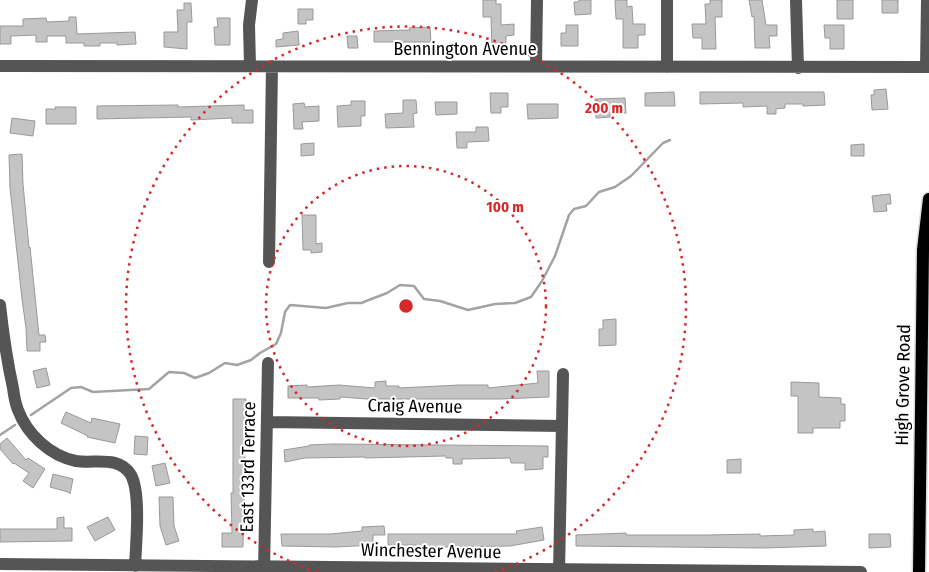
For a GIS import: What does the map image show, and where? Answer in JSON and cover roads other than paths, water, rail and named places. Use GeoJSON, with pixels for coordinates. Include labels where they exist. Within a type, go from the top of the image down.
{"type":"FeatureCollection","features":[{"type":"Feature","properties":{"kind":"main road","name":"High Grove Road"},"geometry":{"type":"LineString","coordinates":[[919,572],[923,250],[929,199]]}},
{"type":"Feature","properties":{"kind":"street"},"geometry":{"type":"LineString","coordinates":[[250,66],[249,25],[252,0]]}},
{"type":"Feature","properties":{"kind":"street"},"geometry":{"type":"LineString","coordinates":[[536,66],[537,0]]}},
{"type":"Feature","properties":{"kind":"street"},"geometry":{"type":"LineString","coordinates":[[667,0],[667,67]]}},
{"type":"Feature","properties":{"kind":"street"},"geometry":{"type":"LineString","coordinates":[[796,0],[798,68]]}},
{"type":"Feature","properties":{"kind":"street"},"geometry":{"type":"LineString","coordinates":[[927,0],[927,67]]}},
{"type":"Feature","properties":{"kind":"street","name":"Bennington Avenue"},"geometry":{"type":"LineString","coordinates":[[0,66],[927,67]]}},
{"type":"Feature","properties":{"kind":"street"},"geometry":{"type":"LineString","coordinates":[[269,262],[272,66]]}},
{"type":"Feature","properties":{"kind":"street"},"geometry":{"type":"LineString","coordinates":[[0,305],[3,361],[18,410],[29,430],[38,441],[53,452],[76,461],[116,462],[123,466],[131,475],[136,491],[135,566]]}},
{"type":"Feature","properties":{"kind":"street","name":"East 133rd Terrace"},"geometry":{"type":"LineString","coordinates":[[264,569],[268,363]]}},
{"type":"Feature","properties":{"kind":"street"},"geometry":{"type":"LineString","coordinates":[[559,571],[563,374]]}},
{"type":"Feature","properties":{"kind":"street","name":"Craig Avenue"},"geometry":{"type":"LineString","coordinates":[[267,422],[562,426]]}},
{"type":"Feature","properties":{"kind":"street","name":"Winchester Avenue"},"geometry":{"type":"LineString","coordinates":[[0,564],[264,569],[861,572]]}},
{"type":"Feature","properties":{"kind":"waterway"},"geometry":{"type":"LineString","coordinates":[[31,415],[71,388],[81,387],[93,392],[149,389],[169,372],[184,373],[195,378],[209,373],[225,363],[237,365],[251,360],[276,344],[281,333],[285,312],[290,305],[326,308],[348,303],[361,303],[387,293],[400,285],[414,286],[424,299],[440,301],[468,310],[495,304],[515,303],[531,297],[555,256],[569,215],[574,209],[586,206],[599,192],[615,187],[631,176],[663,143],[670,140]]}},
{"type":"Feature","properties":{"kind":"waterway"},"geometry":{"type":"LineString","coordinates":[[0,435],[15,425]]}}]}
